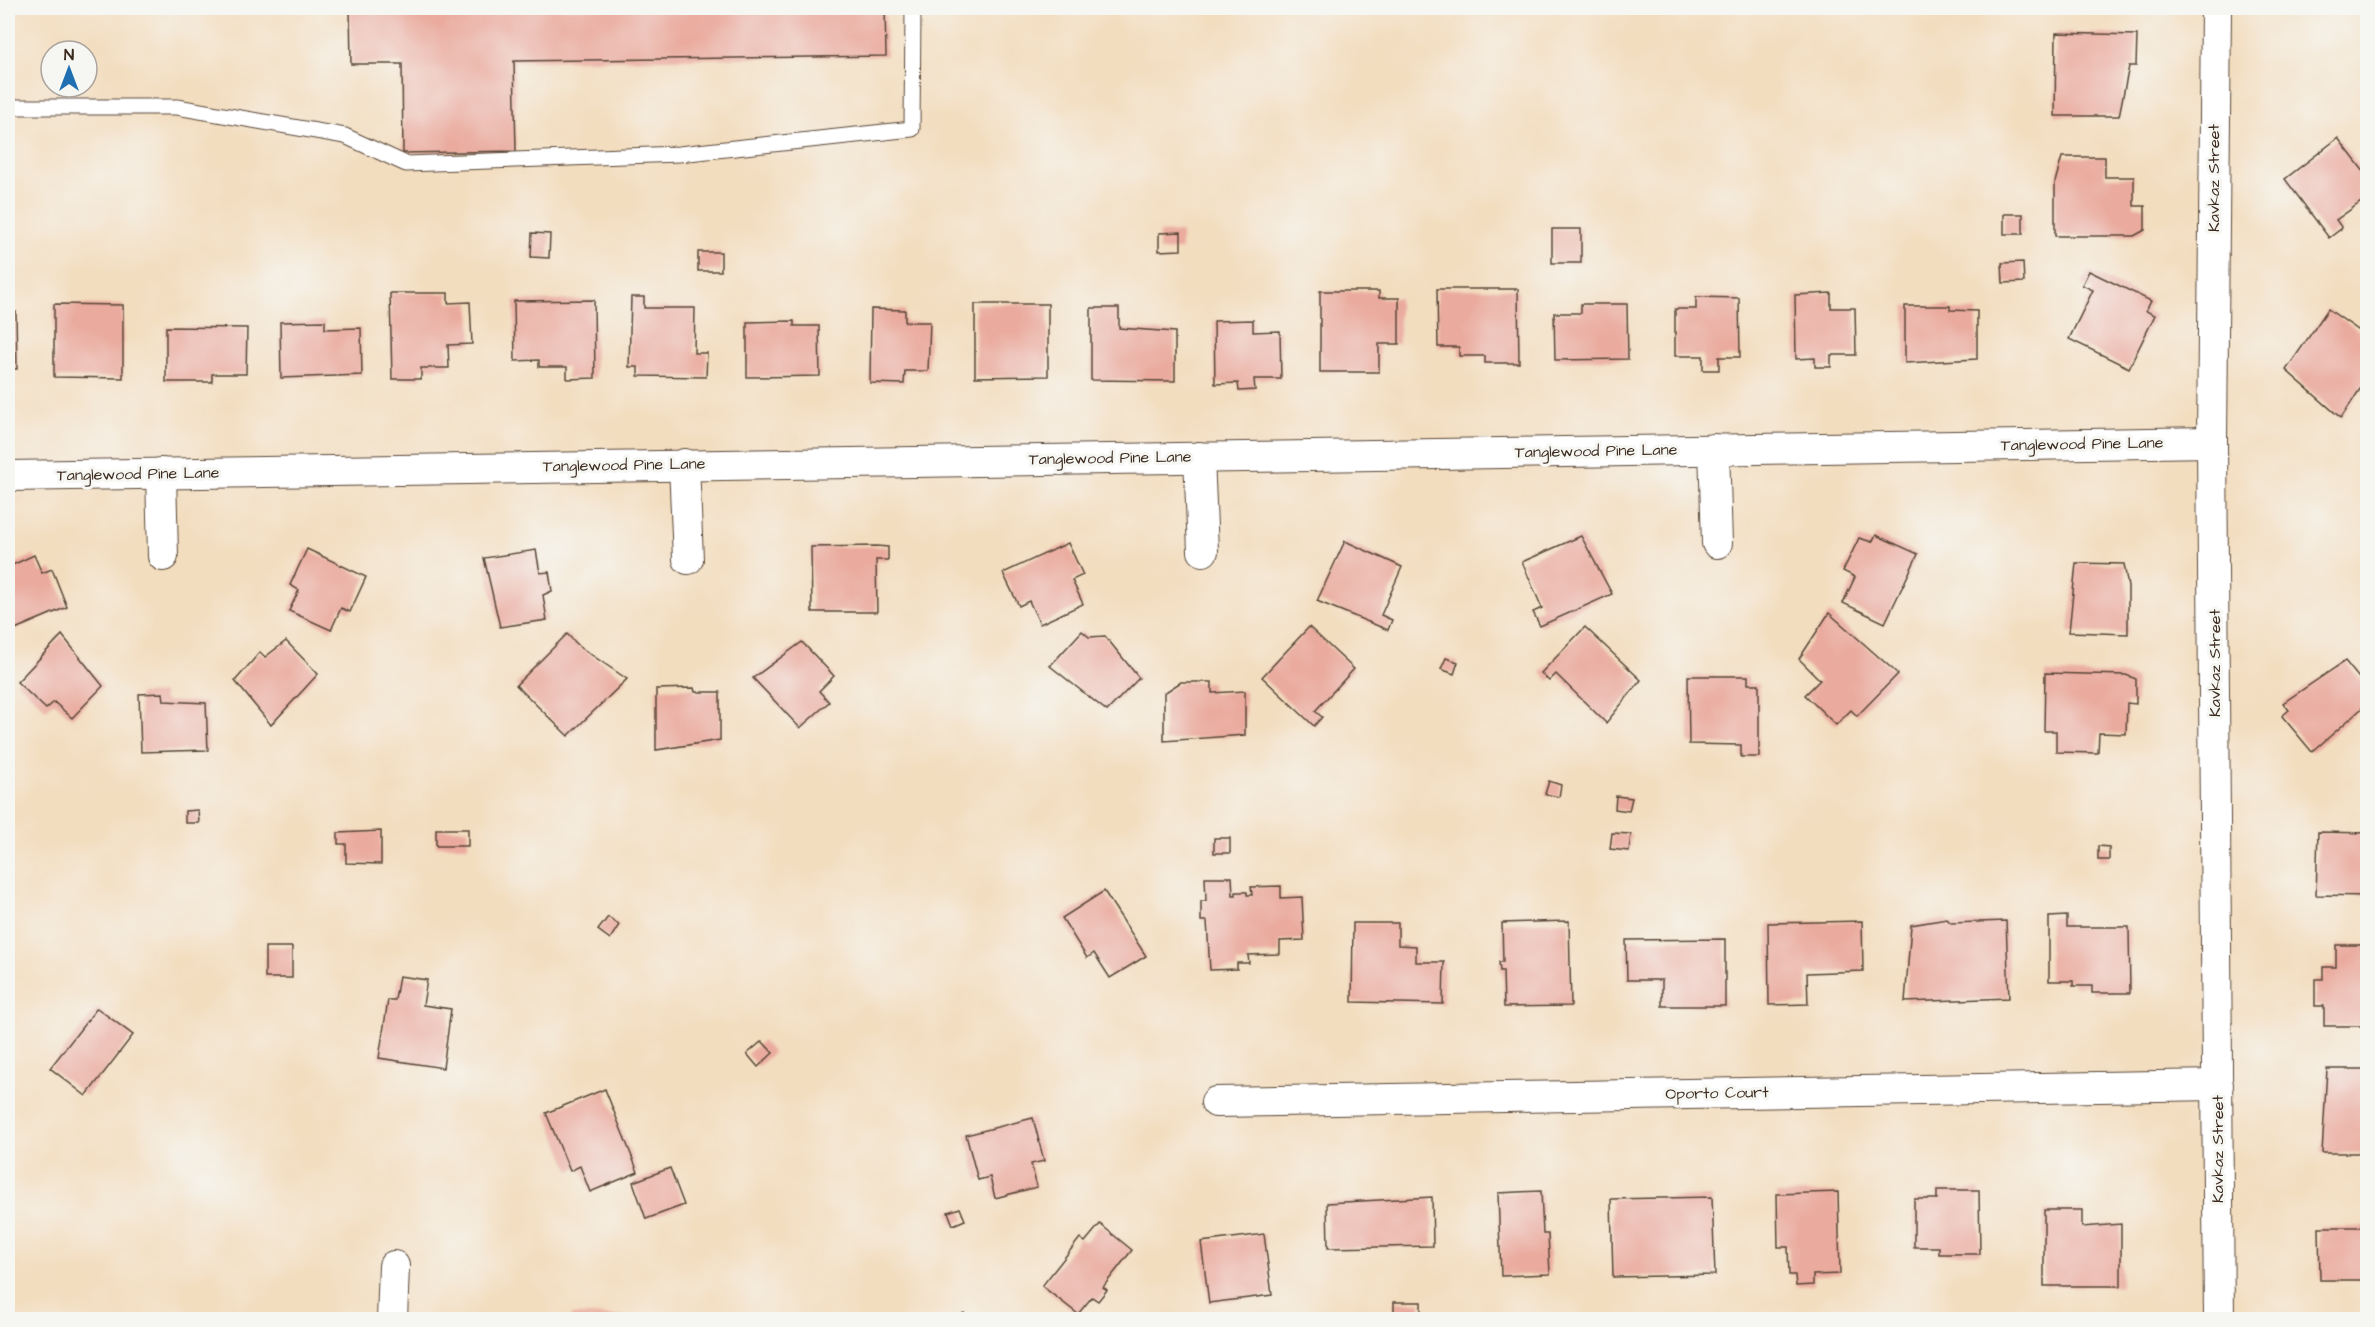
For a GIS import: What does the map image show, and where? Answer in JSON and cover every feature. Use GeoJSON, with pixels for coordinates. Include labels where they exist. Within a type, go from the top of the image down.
{"type":"FeatureCollection","features":[{"type":"Feature","properties":{"kind":"street","name":"Kavkaz Street"},"geometry":{"type":"LineString","coordinates":[[2216,8],[2212,442],[2219,1320]]}},
{"type":"Feature","properties":{"kind":"street","name":"Tanglewood Pine Lane"},"geometry":{"type":"LineString","coordinates":[[8,476],[2212,442]]}},
{"type":"Feature","properties":{"kind":"street"},"geometry":{"type":"LineString","coordinates":[[1714,449],[1717,543]]}},
{"type":"Feature","properties":{"kind":"street"},"geometry":{"type":"LineString","coordinates":[[1199,457],[1203,551]]}},
{"type":"Feature","properties":{"kind":"street"},"geometry":{"type":"LineString","coordinates":[[684,464],[688,559]]}},
{"type":"Feature","properties":{"kind":"street"},"geometry":{"type":"LineString","coordinates":[[161,473],[163,556]]}},
{"type":"Feature","properties":{"kind":"street","name":"Oporto Court"},"geometry":{"type":"LineString","coordinates":[[1216,1102],[2218,1085]]}},
{"type":"Feature","properties":{"kind":"street"},"geometry":{"type":"LineString","coordinates":[[392,1320],[394,1266]]}},
{"type":"Feature","properties":{"kind":"lane"},"geometry":{"type":"LineString","coordinates":[[8,107],[177,107],[345,136],[406,164],[679,154],[912,129],[913,8]]}},
{"type":"Feature","properties":{"kind":"building"},"geometry":{"type":"Polygon","coordinates":[[[350,8],[885,8],[886,56],[514,61],[516,151],[403,153],[402,64],[351,64],[350,8]]]}},
{"type":"Feature","properties":{"kind":"building"},"geometry":{"type":"Polygon","coordinates":[[[2056,33],[2137,35],[2136,66],[2129,66],[2119,116],[2055,116],[2056,33]]]}},
{"type":"Feature","properties":{"kind":"building"},"geometry":{"type":"Polygon","coordinates":[[[2338,138],[2368,177],[2368,197],[2336,220],[2342,228],[2329,238],[2285,179],[2338,138]]]}},
{"type":"Feature","properties":{"kind":"building"},"geometry":{"type":"Polygon","coordinates":[[[2062,157],[2105,157],[2105,177],[2134,177],[2134,206],[2145,206],[2145,230],[2134,236],[2055,236],[2055,182],[2062,157]]]}},
{"type":"Feature","properties":{"kind":"building"},"geometry":{"type":"Polygon","coordinates":[[[2004,214],[2023,214],[2023,234],[2004,234],[2004,214]]]}},
{"type":"Feature","properties":{"kind":"building"},"geometry":{"type":"Polygon","coordinates":[[[1552,229],[1581,229],[1581,263],[1552,263],[1552,229]]]}},
{"type":"Feature","properties":{"kind":"building"},"geometry":{"type":"Polygon","coordinates":[[[1181,232],[1181,250],[1159,251],[1159,233],[1181,232]]]}},
{"type":"Feature","properties":{"kind":"building"},"geometry":{"type":"Polygon","coordinates":[[[532,233],[550,234],[549,258],[531,257],[532,233]]]}},
{"type":"Feature","properties":{"kind":"building"},"geometry":{"type":"Polygon","coordinates":[[[698,252],[721,252],[721,271],[698,271],[698,252]]]}},
{"type":"Feature","properties":{"kind":"building"},"geometry":{"type":"Polygon","coordinates":[[[2023,262],[2024,282],[2003,283],[2002,263],[2023,262]]]}},
{"type":"Feature","properties":{"kind":"building"},"geometry":{"type":"Polygon","coordinates":[[[2089,271],[2151,301],[2146,311],[2155,315],[2129,368],[2069,339],[2093,290],[2082,285],[2089,271]]]}},
{"type":"Feature","properties":{"kind":"building"},"geometry":{"type":"Polygon","coordinates":[[[1437,289],[1518,289],[1519,363],[1485,363],[1485,356],[1459,356],[1459,347],[1438,347],[1437,289]]]}},
{"type":"Feature","properties":{"kind":"building"},"geometry":{"type":"Polygon","coordinates":[[[1320,291],[1379,291],[1379,298],[1399,298],[1399,344],[1379,344],[1379,372],[1320,372],[1320,291]]]}},
{"type":"Feature","properties":{"kind":"building"},"geometry":{"type":"Polygon","coordinates":[[[390,293],[448,293],[448,303],[470,302],[472,344],[448,345],[449,368],[421,368],[421,379],[392,379],[390,293]]]}},
{"type":"Feature","properties":{"kind":"building"},"geometry":{"type":"Polygon","coordinates":[[[1831,293],[1831,308],[1855,308],[1856,355],[1831,355],[1831,367],[1815,367],[1815,358],[1796,359],[1795,295],[1831,293]]]}},
{"type":"Feature","properties":{"kind":"building"},"geometry":{"type":"Polygon","coordinates":[[[631,297],[644,297],[644,308],[695,308],[694,353],[707,353],[706,377],[638,376],[638,367],[629,367],[631,297]]]}},
{"type":"Feature","properties":{"kind":"building"},"geometry":{"type":"Polygon","coordinates":[[[1696,297],[1739,298],[1740,357],[1719,357],[1719,370],[1703,370],[1703,356],[1675,356],[1675,309],[1696,309],[1696,297]]]}},
{"type":"Feature","properties":{"kind":"building"},"geometry":{"type":"Polygon","coordinates":[[[594,300],[595,378],[567,379],[567,367],[539,367],[539,360],[515,361],[514,301],[594,300]]]}},
{"type":"Feature","properties":{"kind":"building"},"geometry":{"type":"Polygon","coordinates":[[[54,304],[123,305],[123,378],[54,377],[54,304]]]}},
{"type":"Feature","properties":{"kind":"building"},"geometry":{"type":"Polygon","coordinates":[[[975,304],[1048,304],[1048,376],[975,377],[975,304]]]}},
{"type":"Feature","properties":{"kind":"building"},"geometry":{"type":"Polygon","coordinates":[[[1581,304],[1627,304],[1628,359],[1555,360],[1554,313],[1581,313],[1581,304]]]}},
{"type":"Feature","properties":{"kind":"building"},"geometry":{"type":"Polygon","coordinates":[[[1905,306],[1950,306],[1950,310],[1977,311],[1977,359],[1905,363],[1905,306]]]}},
{"type":"Feature","properties":{"kind":"building"},"geometry":{"type":"Polygon","coordinates":[[[1091,308],[1119,308],[1119,328],[1175,332],[1175,381],[1091,380],[1091,308]]]}},
{"type":"Feature","properties":{"kind":"building"},"geometry":{"type":"Polygon","coordinates":[[[871,309],[905,310],[905,322],[930,322],[928,371],[905,371],[904,384],[870,383],[871,309]]]}},
{"type":"Feature","properties":{"kind":"building"},"geometry":{"type":"Polygon","coordinates":[[[2328,309],[2368,337],[2368,377],[2341,418],[2286,370],[2328,309]]]}},
{"type":"Feature","properties":{"kind":"building"},"geometry":{"type":"Polygon","coordinates":[[[8,312],[16,312],[17,369],[8,369],[8,312]]]}},
{"type":"Feature","properties":{"kind":"building"},"geometry":{"type":"Polygon","coordinates":[[[1253,320],[1253,332],[1280,331],[1281,379],[1254,379],[1255,390],[1239,391],[1238,383],[1215,384],[1214,321],[1253,320]]]}},
{"type":"Feature","properties":{"kind":"building"},"geometry":{"type":"Polygon","coordinates":[[[325,321],[325,329],[361,328],[362,375],[281,378],[280,322],[325,321]]]}},
{"type":"Feature","properties":{"kind":"building"},"geometry":{"type":"Polygon","coordinates":[[[794,321],[794,326],[819,326],[820,376],[747,377],[747,322],[794,321]]]}},
{"type":"Feature","properties":{"kind":"building"},"geometry":{"type":"Polygon","coordinates":[[[166,327],[247,328],[246,374],[212,374],[212,382],[166,382],[166,327]]]}},
{"type":"Feature","properties":{"kind":"building"},"geometry":{"type":"Polygon","coordinates":[[[1876,535],[1918,554],[1885,623],[1843,603],[1855,577],[1843,571],[1859,538],[1872,542],[1876,535]]]}},
{"type":"Feature","properties":{"kind":"building"},"geometry":{"type":"Polygon","coordinates":[[[1581,536],[1612,594],[1540,626],[1533,612],[1542,608],[1522,562],[1581,536]]]}},
{"type":"Feature","properties":{"kind":"building"},"geometry":{"type":"Polygon","coordinates":[[[1345,541],[1402,567],[1381,615],[1392,620],[1388,630],[1317,601],[1345,541]]]}},
{"type":"Feature","properties":{"kind":"building"},"geometry":{"type":"Polygon","coordinates":[[[1068,543],[1083,575],[1072,580],[1083,604],[1040,624],[1029,601],[1019,606],[1003,573],[1068,543]]]}},
{"type":"Feature","properties":{"kind":"building"},"geometry":{"type":"Polygon","coordinates":[[[811,547],[888,547],[888,560],[876,560],[877,612],[812,612],[811,547]]]}},
{"type":"Feature","properties":{"kind":"building"},"geometry":{"type":"Polygon","coordinates":[[[307,549],[366,577],[350,612],[341,608],[331,630],[289,611],[299,590],[290,585],[307,549]]]}},
{"type":"Feature","properties":{"kind":"building"},"geometry":{"type":"Polygon","coordinates":[[[536,550],[540,573],[549,572],[552,591],[543,595],[547,620],[500,627],[484,558],[536,550]]]}},
{"type":"Feature","properties":{"kind":"building"},"geometry":{"type":"Polygon","coordinates":[[[34,555],[42,573],[52,569],[67,607],[8,632],[8,567],[34,555]]]}},
{"type":"Feature","properties":{"kind":"building"},"geometry":{"type":"Polygon","coordinates":[[[2076,563],[2124,564],[2128,587],[2128,634],[2069,632],[2076,563]]]}},
{"type":"Feature","properties":{"kind":"building"},"geometry":{"type":"Polygon","coordinates":[[[1829,613],[1898,674],[1857,716],[1851,710],[1836,725],[1805,695],[1820,680],[1799,659],[1829,613]]]}},
{"type":"Feature","properties":{"kind":"building"},"geometry":{"type":"Polygon","coordinates":[[[1309,627],[1354,669],[1315,711],[1322,717],[1314,726],[1262,677],[1309,627]]]}},
{"type":"Feature","properties":{"kind":"building"},"geometry":{"type":"Polygon","coordinates":[[[1585,627],[1641,680],[1606,723],[1556,674],[1549,681],[1541,673],[1585,627]]]}},
{"type":"Feature","properties":{"kind":"building"},"geometry":{"type":"Polygon","coordinates":[[[1082,631],[1089,637],[1105,636],[1139,678],[1107,711],[1050,666],[1082,631]]]}},
{"type":"Feature","properties":{"kind":"building"},"geometry":{"type":"Polygon","coordinates":[[[567,634],[580,647],[627,679],[568,736],[516,685],[567,634]]]}},
{"type":"Feature","properties":{"kind":"building"},"geometry":{"type":"Polygon","coordinates":[[[62,635],[103,686],[72,718],[54,702],[46,709],[17,682],[62,635]]]}},
{"type":"Feature","properties":{"kind":"building"},"geometry":{"type":"Polygon","coordinates":[[[286,641],[318,674],[271,725],[235,681],[260,652],[265,657],[286,641]]]}},
{"type":"Feature","properties":{"kind":"building"},"geometry":{"type":"Polygon","coordinates":[[[802,642],[834,676],[819,691],[829,702],[800,728],[753,678],[802,642]]]}},
{"type":"Feature","properties":{"kind":"building"},"geometry":{"type":"Polygon","coordinates":[[[1446,658],[1458,662],[1454,674],[1441,669],[1446,658]]]}},
{"type":"Feature","properties":{"kind":"building"},"geometry":{"type":"Polygon","coordinates":[[[2345,661],[2368,689],[2368,703],[2312,752],[2282,716],[2289,710],[2283,703],[2345,661]]]}},
{"type":"Feature","properties":{"kind":"building"},"geometry":{"type":"Polygon","coordinates":[[[2045,673],[2126,675],[2136,679],[2136,704],[2127,703],[2126,734],[2099,733],[2098,753],[2056,752],[2056,731],[2044,731],[2045,673]]]}},
{"type":"Feature","properties":{"kind":"building"},"geometry":{"type":"Polygon","coordinates":[[[1688,676],[1748,676],[1748,684],[1759,684],[1759,757],[1741,757],[1741,745],[1689,744],[1688,676]]]}},
{"type":"Feature","properties":{"kind":"building"},"geometry":{"type":"Polygon","coordinates":[[[1181,682],[1212,682],[1212,693],[1245,691],[1245,735],[1164,741],[1164,693],[1181,682]]]}},
{"type":"Feature","properties":{"kind":"building"},"geometry":{"type":"Polygon","coordinates":[[[694,688],[695,692],[720,692],[720,740],[656,750],[656,689],[694,688]]]}},
{"type":"Feature","properties":{"kind":"building"},"geometry":{"type":"Polygon","coordinates":[[[163,693],[164,701],[206,703],[208,750],[141,752],[139,694],[163,693]]]}},
{"type":"Feature","properties":{"kind":"building"},"geometry":{"type":"Polygon","coordinates":[[[1549,781],[1561,785],[1559,797],[1545,794],[1549,781]]]}},
{"type":"Feature","properties":{"kind":"building"},"geometry":{"type":"Polygon","coordinates":[[[1616,796],[1632,798],[1629,811],[1615,809],[1616,796]]]}},
{"type":"Feature","properties":{"kind":"building"},"geometry":{"type":"Polygon","coordinates":[[[198,810],[199,823],[185,823],[185,811],[198,810]]]}},
{"type":"Feature","properties":{"kind":"building"},"geometry":{"type":"Polygon","coordinates":[[[436,829],[468,829],[468,846],[436,846],[436,829]]]}},
{"type":"Feature","properties":{"kind":"building"},"geometry":{"type":"Polygon","coordinates":[[[381,831],[381,864],[346,863],[346,844],[338,844],[338,833],[381,831]]]}},
{"type":"Feature","properties":{"kind":"building"},"geometry":{"type":"Polygon","coordinates":[[[2318,832],[2368,833],[2368,896],[2316,895],[2318,832]]]}},
{"type":"Feature","properties":{"kind":"building"},"geometry":{"type":"Polygon","coordinates":[[[1612,833],[1631,834],[1629,851],[1610,849],[1612,833]]]}},
{"type":"Feature","properties":{"kind":"building"},"geometry":{"type":"Polygon","coordinates":[[[1214,838],[1230,838],[1230,853],[1214,853],[1214,838]]]}},
{"type":"Feature","properties":{"kind":"building"},"geometry":{"type":"Polygon","coordinates":[[[2098,846],[2109,847],[2109,860],[2098,860],[2098,846]]]}},
{"type":"Feature","properties":{"kind":"building"},"geometry":{"type":"Polygon","coordinates":[[[1205,877],[1232,877],[1233,895],[1236,895],[1236,892],[1247,892],[1247,895],[1252,895],[1251,887],[1281,886],[1281,898],[1302,897],[1304,940],[1280,941],[1280,954],[1248,955],[1249,963],[1237,963],[1237,969],[1210,970],[1207,921],[1201,921],[1201,901],[1206,901],[1205,877]]]}},
{"type":"Feature","properties":{"kind":"building"},"geometry":{"type":"Polygon","coordinates":[[[1104,891],[1146,956],[1110,978],[1094,953],[1087,958],[1062,918],[1104,891]]]}},
{"type":"Feature","properties":{"kind":"building"},"geometry":{"type":"Polygon","coordinates":[[[2067,916],[2067,927],[2129,927],[2130,993],[2092,993],[2092,986],[2073,986],[2073,981],[2049,981],[2049,917],[2067,916]]]}},
{"type":"Feature","properties":{"kind":"building"},"geometry":{"type":"Polygon","coordinates":[[[608,917],[619,925],[610,939],[598,930],[608,917]]]}},
{"type":"Feature","properties":{"kind":"building"},"geometry":{"type":"Polygon","coordinates":[[[1947,919],[1951,923],[2006,921],[2009,998],[1905,1002],[1911,925],[1947,919]]]}},
{"type":"Feature","properties":{"kind":"building"},"geometry":{"type":"Polygon","coordinates":[[[1569,921],[1571,1006],[1504,1007],[1503,971],[1500,971],[1499,962],[1503,962],[1502,923],[1569,921]]]}},
{"type":"Feature","properties":{"kind":"building"},"geometry":{"type":"Polygon","coordinates":[[[1862,921],[1863,971],[1807,973],[1808,1004],[1769,1005],[1768,923],[1862,921]]]}},
{"type":"Feature","properties":{"kind":"building"},"geometry":{"type":"Polygon","coordinates":[[[1353,923],[1398,923],[1398,945],[1416,946],[1416,962],[1444,962],[1443,1004],[1352,1002],[1353,923]]]}},
{"type":"Feature","properties":{"kind":"building"},"geometry":{"type":"Polygon","coordinates":[[[1725,939],[1725,1006],[1662,1006],[1662,980],[1627,980],[1626,940],[1725,939]]]}},
{"type":"Feature","properties":{"kind":"building"},"geometry":{"type":"Polygon","coordinates":[[[2336,945],[2368,945],[2368,1026],[2324,1026],[2324,1006],[2315,1006],[2315,979],[2323,979],[2323,967],[2336,967],[2336,945]]]}},
{"type":"Feature","properties":{"kind":"building"},"geometry":{"type":"Polygon","coordinates":[[[265,947],[292,947],[292,978],[265,978],[265,947]]]}},
{"type":"Feature","properties":{"kind":"building"},"geometry":{"type":"Polygon","coordinates":[[[399,976],[427,980],[423,1005],[451,1009],[443,1068],[379,1058],[388,1000],[395,1000],[399,976]]]}},
{"type":"Feature","properties":{"kind":"building"},"geometry":{"type":"Polygon","coordinates":[[[97,1008],[133,1035],[86,1096],[50,1068],[97,1008]]]}},
{"type":"Feature","properties":{"kind":"building"},"geometry":{"type":"Polygon","coordinates":[[[762,1041],[773,1053],[758,1067],[747,1054],[762,1041]]]}},
{"type":"Feature","properties":{"kind":"building"},"geometry":{"type":"Polygon","coordinates":[[[2327,1069],[2368,1069],[2368,1153],[2322,1153],[2327,1069]]]}},
{"type":"Feature","properties":{"kind":"building"},"geometry":{"type":"Polygon","coordinates":[[[605,1089],[638,1172],[590,1192],[580,1166],[570,1171],[546,1113],[605,1089]]]}},
{"type":"Feature","properties":{"kind":"building"},"geometry":{"type":"Polygon","coordinates":[[[1033,1118],[1044,1161],[1031,1164],[1037,1187],[995,1198],[990,1177],[978,1180],[966,1135],[1033,1118]]]}},
{"type":"Feature","properties":{"kind":"building"},"geometry":{"type":"Polygon","coordinates":[[[670,1168],[684,1205],[646,1219],[633,1182],[670,1168]]]}},
{"type":"Feature","properties":{"kind":"building"},"geometry":{"type":"Polygon","coordinates":[[[1937,1190],[1979,1190],[1980,1254],[1939,1254],[1939,1247],[1914,1247],[1914,1199],[1937,1199],[1937,1190]]]}},
{"type":"Feature","properties":{"kind":"building"},"geometry":{"type":"Polygon","coordinates":[[[1541,1191],[1543,1234],[1548,1234],[1550,1274],[1501,1276],[1498,1193],[1541,1191]]]}},
{"type":"Feature","properties":{"kind":"building"},"geometry":{"type":"Polygon","coordinates":[[[1838,1192],[1840,1274],[1813,1275],[1813,1285],[1796,1286],[1795,1275],[1789,1275],[1788,1247],[1778,1247],[1777,1194],[1838,1192]]]}},
{"type":"Feature","properties":{"kind":"building"},"geometry":{"type":"Polygon","coordinates":[[[1432,1197],[1433,1246],[1328,1248],[1327,1203],[1432,1197]]]}},
{"type":"Feature","properties":{"kind":"building"},"geometry":{"type":"Polygon","coordinates":[[[1712,1197],[1715,1275],[1613,1277],[1611,1199],[1712,1197]]]}},
{"type":"Feature","properties":{"kind":"building"},"geometry":{"type":"Polygon","coordinates":[[[960,1208],[965,1220],[953,1225],[948,1212],[960,1208]]]}},
{"type":"Feature","properties":{"kind":"building"},"geometry":{"type":"Polygon","coordinates":[[[2044,1210],[2082,1210],[2082,1227],[2121,1224],[2121,1286],[2044,1286],[2044,1210]]]}},
{"type":"Feature","properties":{"kind":"building"},"geometry":{"type":"Polygon","coordinates":[[[1100,1224],[1132,1250],[1103,1287],[1107,1290],[1098,1301],[1092,1297],[1078,1314],[1042,1286],[1080,1238],[1085,1242],[1100,1224]]]}},
{"type":"Feature","properties":{"kind":"building"},"geometry":{"type":"Polygon","coordinates":[[[2319,1227],[2368,1227],[2368,1280],[2320,1280],[2319,1227]]]}},
{"type":"Feature","properties":{"kind":"building"},"geometry":{"type":"Polygon","coordinates":[[[1264,1234],[1272,1295],[1209,1303],[1201,1242],[1264,1234]]]}},
{"type":"Feature","properties":{"kind":"building"},"geometry":{"type":"Polygon","coordinates":[[[1394,1302],[1421,1302],[1421,1320],[1394,1320],[1394,1302]]]}},
{"type":"Feature","properties":{"kind":"building"},"geometry":{"type":"Polygon","coordinates":[[[964,1313],[968,1320],[952,1320],[964,1313]]]}},
{"type":"Feature","properties":{"kind":"building"},"geometry":{"type":"Polygon","coordinates":[[[571,1315],[625,1316],[625,1320],[571,1320],[571,1315]]]}}]}
